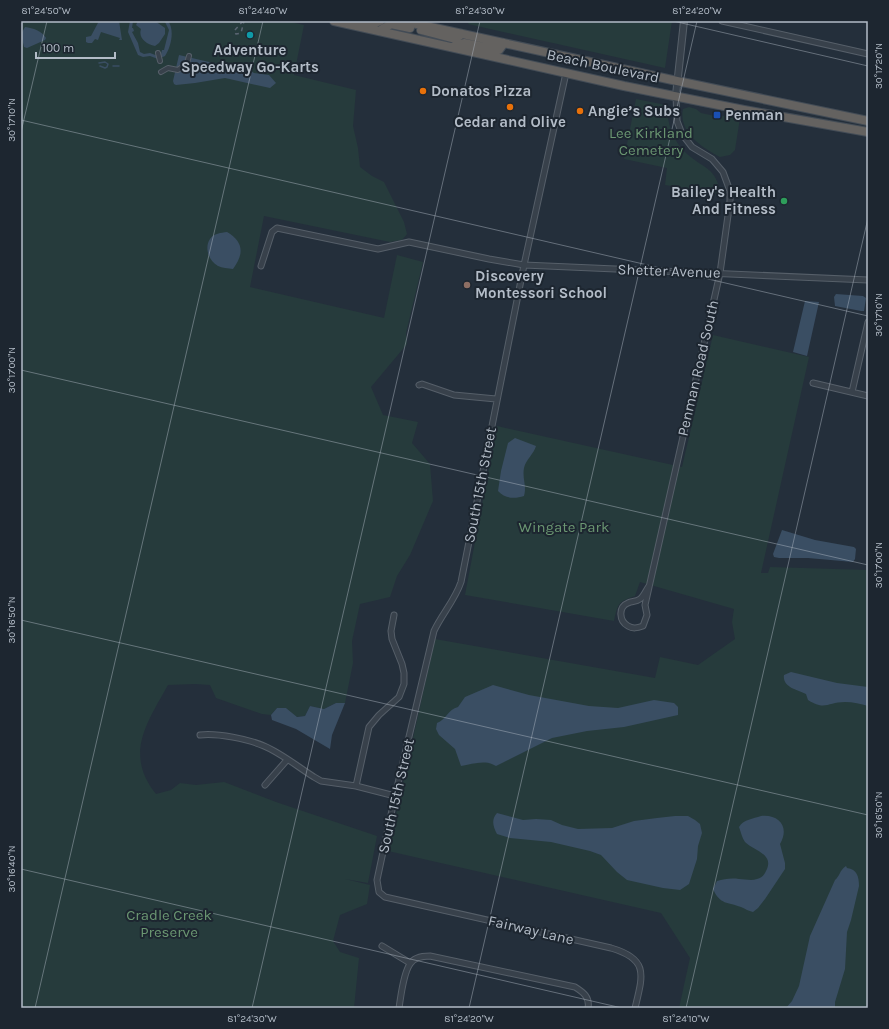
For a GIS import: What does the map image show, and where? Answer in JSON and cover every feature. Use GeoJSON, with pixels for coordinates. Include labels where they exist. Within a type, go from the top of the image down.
{"type":"FeatureCollection","features":[{"type":"Feature","properties":{"kind":"highway","name":"Beach Boulevard"},"geometry":{"type":"LineString","coordinates":[[334,21],[676,96],[760,113],[868,132]]}},
{"type":"Feature","properties":{"kind":"highway"},"geometry":{"type":"LineString","coordinates":[[358,21],[375,23],[380,21]]}},
{"type":"Feature","properties":{"kind":"highway"},"geometry":{"type":"LineString","coordinates":[[403,21],[868,121]]}},
{"type":"Feature","properties":{"kind":"highway"},"geometry":{"type":"LineString","coordinates":[[379,31],[391,24],[455,39],[462,34]]}},
{"type":"Feature","properties":{"kind":"highway"},"geometry":{"type":"LineString","coordinates":[[452,47],[464,43],[499,50],[504,43]]}},
{"type":"Feature","properties":{"kind":"street"},"geometry":{"type":"LineString","coordinates":[[676,96],[684,21]]}},
{"type":"Feature","properties":{"kind":"street"},"geometry":{"type":"LineString","coordinates":[[722,21],[868,54]]}},
{"type":"Feature","properties":{"kind":"street"},"geometry":{"type":"LineString","coordinates":[[158,53],[160,61]]}},
{"type":"Feature","properties":{"kind":"street"},"geometry":{"type":"LineString","coordinates":[[161,72],[168,68],[178,70],[187,63],[189,56]]}},
{"type":"Feature","properties":{"kind":"street","name":"South 15th Street"},"geometry":{"type":"LineString","coordinates":[[379,891],[377,880],[434,631],[457,593],[461,582],[496,399],[566,73]]}},
{"type":"Feature","properties":{"kind":"street","name":"Penman Road South"},"geometry":{"type":"LineString","coordinates":[[649,586],[642,597],[625,604],[622,609],[621,616],[626,626],[634,629],[643,626],[647,615],[645,605],[649,586],[720,272],[730,191],[723,172],[718,166],[712,159],[692,147],[682,134],[677,121],[676,96]]}},
{"type":"Feature","properties":{"kind":"street","name":"Shetter Avenue"},"geometry":{"type":"LineString","coordinates":[[261,266],[272,232],[277,228],[378,249],[410,242],[524,265],[720,272],[868,280]]}},
{"type":"Feature","properties":{"kind":"street"},"geometry":{"type":"LineString","coordinates":[[852,392],[868,322]]}},
{"type":"Feature","properties":{"kind":"street"},"geometry":{"type":"LineString","coordinates":[[813,383],[868,396]]}},
{"type":"Feature","properties":{"kind":"street"},"geometry":{"type":"LineString","coordinates":[[419,385],[422,384],[454,394],[496,399]]}},
{"type":"Feature","properties":{"kind":"street"},"geometry":{"type":"LineString","coordinates":[[635,601],[646,610]]}},
{"type":"Feature","properties":{"kind":"street"},"geometry":{"type":"LineString","coordinates":[[356,786],[369,728],[379,714],[398,697],[404,684],[402,664],[392,639],[391,631],[394,615]]}},
{"type":"Feature","properties":{"kind":"street"},"geometry":{"type":"LineString","coordinates":[[200,735],[212,733],[252,742],[264,746],[321,781],[356,786],[395,796]]}},
{"type":"Feature","properties":{"kind":"street"},"geometry":{"type":"LineString","coordinates":[[265,785],[287,760]]}},
{"type":"Feature","properties":{"kind":"street","name":"Fairway Lane"},"geometry":{"type":"LineString","coordinates":[[379,891],[385,897],[622,951],[633,957],[639,966],[641,976],[636,1008]]}},
{"type":"Feature","properties":{"kind":"street"},"geometry":{"type":"LineString","coordinates":[[382,946],[410,963]]}},
{"type":"Feature","properties":{"kind":"street"},"geometry":{"type":"LineString","coordinates":[[399,1008],[404,982],[410,963],[419,957],[430,956],[575,987],[585,994],[588,1000],[588,1008]]}},
{"type":"Feature","properties":{"kind":"green space","name":"Cradle Creek Preserve"},"geometry":{"type":"Polygon","coordinates":[[[21,21],[286,21],[304,25],[294,75],[356,90],[353,126],[358,148],[360,167],[372,176],[384,182],[404,222],[407,234],[402,240],[390,242],[264,216],[250,287],[384,318],[397,255],[423,262],[406,333],[407,344],[371,387],[383,415],[418,422],[412,443],[430,464],[433,501],[410,555],[397,576],[390,597],[360,604],[352,641],[353,663],[345,703],[336,703],[324,709],[310,706],[305,716],[296,717],[286,708],[277,708],[271,715],[262,714],[216,698],[210,685],[168,685],[147,726],[142,739],[140,752],[141,765],[146,779],[156,794],[171,790],[180,783],[196,785],[224,782],[276,802],[377,836],[368,883],[345,879],[370,885],[367,904],[340,915],[333,941],[340,952],[359,958],[354,1008],[21,1008],[21,21]]]}},
{"type":"Feature","properties":{"kind":"green space"},"geometry":{"type":"Polygon","coordinates":[[[469,21],[672,21],[665,68],[468,24],[469,21]]]}},
{"type":"Feature","properties":{"kind":"green space","name":"Lee Kirkland Cemetery"},"geometry":{"type":"Polygon","coordinates":[[[636,99],[666,105],[668,119],[677,143],[686,153],[712,173],[719,185],[721,194],[665,185],[667,168],[624,159],[636,99]]]}},
{"type":"Feature","properties":{"kind":"green space"},"geometry":{"type":"Polygon","coordinates":[[[689,107],[696,109],[701,113],[720,117],[726,115],[740,118],[735,150],[730,155],[720,157],[706,149],[693,138],[684,125],[682,117],[683,109],[689,107]]]}},
{"type":"Feature","properties":{"kind":"green space","name":"Wingate Park"},"geometry":{"type":"Polygon","coordinates":[[[713,335],[809,357],[761,573],[768,573],[770,567],[868,570],[868,1008],[679,1008],[690,958],[661,913],[388,851],[435,639],[655,678],[660,657],[698,665],[735,639],[732,622],[734,609],[640,582],[635,596],[625,600],[618,607],[614,621],[465,595],[497,426],[682,467],[713,335]]]}},
{"type":"Feature","properties":{"kind":"water"},"geometry":{"type":"Polygon","coordinates":[[[99,21],[119,21],[122,40],[101,32],[98,40],[95,39],[92,43],[86,42],[86,37],[91,36],[99,21]]]}},
{"type":"Feature","properties":{"kind":"water"},"geometry":{"type":"Polygon","coordinates":[[[130,21],[133,21],[132,28],[134,31],[132,32],[138,43],[140,52],[158,56],[161,54],[162,50],[164,50],[169,30],[165,22],[159,21],[168,21],[172,34],[169,48],[165,56],[158,59],[150,56],[143,57],[138,55],[128,32],[130,21]]]}},
{"type":"Feature","properties":{"kind":"water"},"geometry":{"type":"Polygon","coordinates":[[[138,21],[155,21],[165,28],[165,34],[159,43],[155,46],[149,44],[142,38],[140,32],[141,29],[136,25],[138,21]]]}},
{"type":"Feature","properties":{"kind":"water"},"geometry":{"type":"Polygon","coordinates":[[[25,27],[40,32],[46,38],[45,40],[27,48],[24,47],[21,34],[25,27]]]}},
{"type":"Feature","properties":{"kind":"water"},"geometry":{"type":"Polygon","coordinates":[[[179,55],[235,68],[244,66],[254,73],[269,75],[276,83],[270,88],[225,78],[176,85],[173,81],[179,55]]]}},
{"type":"Feature","properties":{"kind":"water"},"geometry":{"type":"Polygon","coordinates":[[[227,232],[237,240],[240,249],[237,264],[233,269],[218,266],[212,261],[208,254],[207,246],[210,239],[218,234],[227,232]]]}},
{"type":"Feature","properties":{"kind":"water"},"geometry":{"type":"Polygon","coordinates":[[[836,294],[863,296],[866,298],[864,311],[835,306],[834,297],[836,294]]]}},
{"type":"Feature","properties":{"kind":"water"},"geometry":{"type":"Polygon","coordinates":[[[805,301],[819,302],[807,356],[793,352],[805,301]]]}},
{"type":"Feature","properties":{"kind":"water"},"geometry":{"type":"Polygon","coordinates":[[[515,438],[536,446],[524,468],[524,496],[517,498],[504,496],[498,491],[508,443],[515,438]]]}},
{"type":"Feature","properties":{"kind":"water"},"geometry":{"type":"Polygon","coordinates":[[[782,530],[815,540],[854,547],[856,549],[855,559],[853,562],[774,557],[773,554],[782,530]]]}},
{"type":"Feature","properties":{"kind":"water"},"geometry":{"type":"Polygon","coordinates":[[[791,672],[837,683],[868,687],[868,706],[848,702],[839,702],[826,705],[814,703],[808,700],[806,694],[791,688],[785,682],[784,675],[791,672]]]}},
{"type":"Feature","properties":{"kind":"water"},"geometry":{"type":"Polygon","coordinates":[[[493,685],[529,695],[589,706],[618,708],[654,700],[674,703],[678,707],[678,715],[624,727],[587,731],[552,738],[496,766],[483,762],[461,766],[455,749],[439,735],[436,729],[437,723],[443,720],[452,710],[458,707],[465,697],[493,685]]]}},
{"type":"Feature","properties":{"kind":"water"},"geometry":{"type":"Polygon","coordinates":[[[336,703],[345,703],[332,735],[330,749],[296,729],[272,720],[271,715],[277,708],[286,708],[297,717],[305,716],[310,706],[324,709],[336,703]]]}},
{"type":"Feature","properties":{"kind":"water"},"geometry":{"type":"Polygon","coordinates":[[[497,813],[523,820],[551,820],[562,825],[578,829],[612,828],[634,821],[688,816],[700,824],[702,833],[698,846],[697,859],[689,884],[680,890],[627,880],[601,855],[590,851],[551,842],[510,838],[497,834],[493,823],[497,813]]]}},
{"type":"Feature","properties":{"kind":"water"},"geometry":{"type":"Polygon","coordinates":[[[761,816],[778,819],[783,827],[783,838],[780,844],[785,869],[765,899],[753,912],[718,898],[713,889],[717,881],[725,879],[755,880],[763,876],[768,865],[768,861],[766,857],[745,842],[739,827],[746,821],[761,816]]]}},
{"type":"Feature","properties":{"kind":"water"},"geometry":{"type":"Polygon","coordinates":[[[846,866],[857,874],[859,886],[847,932],[845,969],[835,1002],[835,1008],[786,1008],[792,1001],[799,986],[810,936],[835,880],[846,866]]]}},
{"type":"Feature","properties":{"kind":"waterway"},"geometry":{"type":"LineString","coordinates":[[99,63],[105,62],[108,64],[105,68],[100,66]]}},
{"type":"Feature","properties":{"kind":"waterway"},"geometry":{"type":"LineString","coordinates":[[113,66],[119,66]]}},
{"type":"Feature","properties":{"kind":"railway"},"geometry":{"type":"LineString","coordinates":[[243,21],[234,31],[236,34],[241,33],[244,21]]}},
{"type":"Feature","properties":{"kind":"place","name":"Adventure Speedway Go-Karts"},"geometry":{"type":"Point","coordinates":[250,35]}},
{"type":"Feature","properties":{"kind":"place","name":"Donatos Pizza"},"geometry":{"type":"Point","coordinates":[423,91]}},
{"type":"Feature","properties":{"kind":"place","name":"Cedar and Olive"},"geometry":{"type":"Point","coordinates":[510,107]}},
{"type":"Feature","properties":{"kind":"place","name":"Angie’s Subs"},"geometry":{"type":"Point","coordinates":[580,111]}},
{"type":"Feature","properties":{"kind":"place","name":"Penman"},"geometry":{"type":"Point","coordinates":[717,115]}},
{"type":"Feature","properties":{"kind":"place","name":"Bailey's Health And Fitness"},"geometry":{"type":"Point","coordinates":[784,201]}},
{"type":"Feature","properties":{"kind":"place","name":"Discovery Montessori School"},"geometry":{"type":"Point","coordinates":[467,285]}}]}
